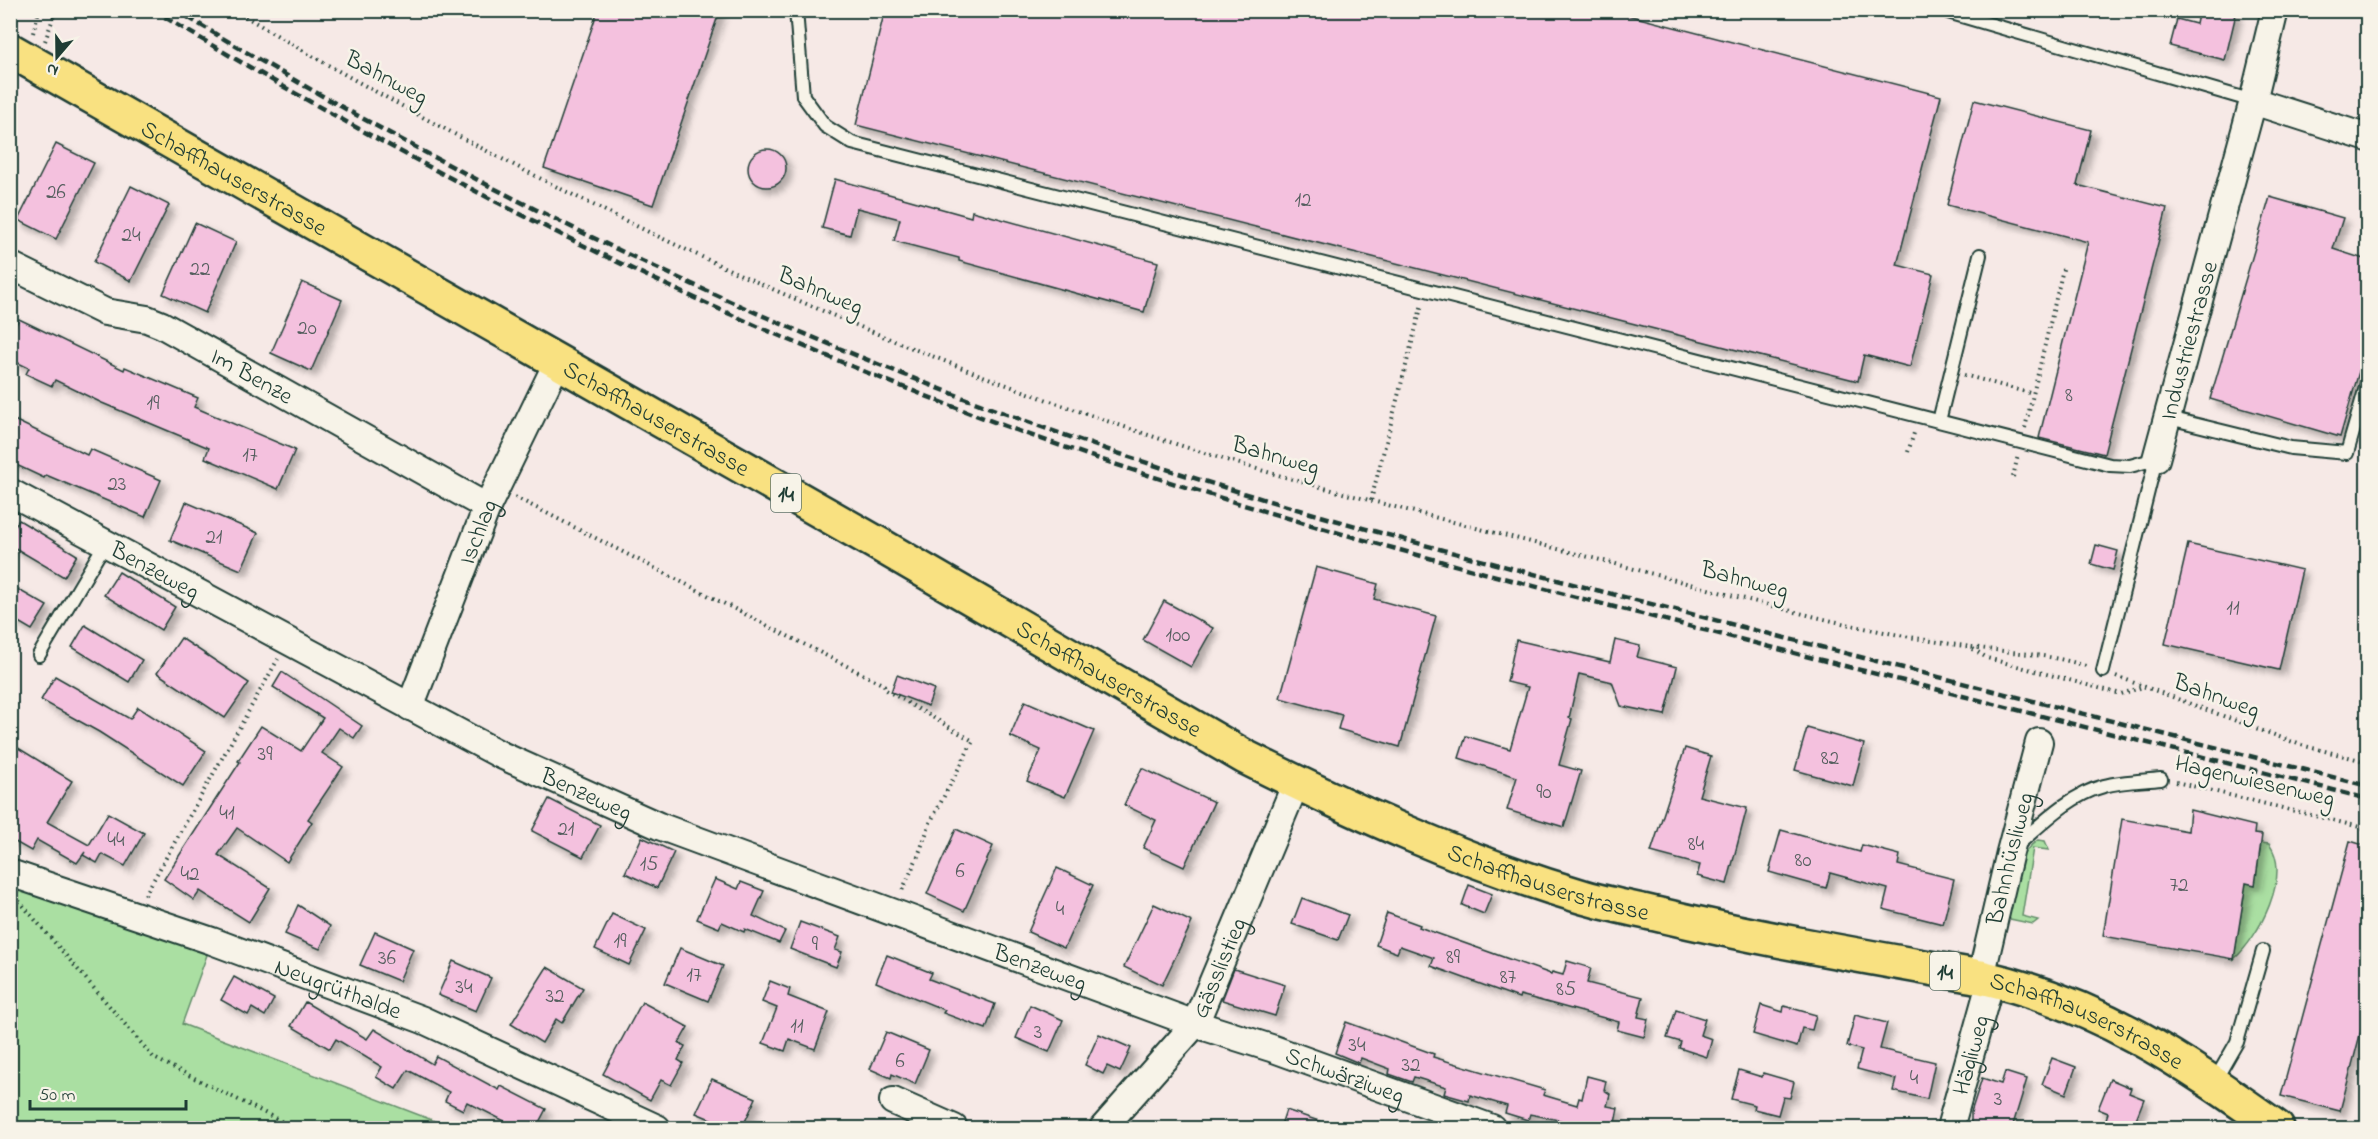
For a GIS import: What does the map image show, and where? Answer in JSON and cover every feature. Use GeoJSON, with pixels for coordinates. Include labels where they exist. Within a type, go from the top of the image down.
{"type":"FeatureCollection","features":[{"type":"Feature","properties":{"kind":"main road","name":"Schaffhauserstrasse"},"geometry":{"type":"LineString","coordinates":[[22,42],[557,363],[870,540],[1245,757],[1296,783],[1356,811],[1474,859],[1581,897],[1730,932],[1986,978],[2057,999],[2109,1020],[2166,1052],[2277,1128]]}},
{"type":"Feature","properties":{"kind":"street","name":"Industriestrasse"},"geometry":{"type":"LineString","coordinates":[[2156,459],[2169,418],[2275,10]]}},
{"type":"Feature","properties":{"kind":"street"},"geometry":{"type":"LineString","coordinates":[[2253,101],[2367,138]]}},
{"type":"Feature","properties":{"kind":"street","name":"Im Benze"},"geometry":{"type":"LineString","coordinates":[[10,265],[105,312],[162,325],[492,497]]}},
{"type":"Feature","properties":{"kind":"street","name":"Ischlag"},"geometry":{"type":"LineString","coordinates":[[410,707],[492,497],[557,363]]}},
{"type":"Feature","properties":{"kind":"street","name":"Benzeweg"},"geometry":{"type":"LineString","coordinates":[[10,492],[501,755],[659,826],[1196,1024]]}},
{"type":"Feature","properties":{"kind":"street","name":"Bahnhüsliweg"},"geometry":{"type":"LineString","coordinates":[[1986,978],[2010,852],[2039,742]]}},
{"type":"Feature","properties":{"kind":"street","name":"Gässlistieg"},"geometry":{"type":"LineString","coordinates":[[1102,1128],[1196,1024],[1296,783]]}},
{"type":"Feature","properties":{"kind":"street","name":"Neugrüthalde"},"geometry":{"type":"LineString","coordinates":[[10,873],[212,941],[423,1020],[657,1128]]}},
{"type":"Feature","properties":{"kind":"street","name":"Hägliweg"},"geometry":{"type":"LineString","coordinates":[[1950,1128],[1986,978]]}},
{"type":"Feature","properties":{"kind":"street","name":"Schwärziweg"},"geometry":{"type":"LineString","coordinates":[[1196,1024],[1271,1048],[1492,1128]]}},
{"type":"Feature","properties":{"kind":"street"},"geometry":{"type":"LineString","coordinates":[[893,1101],[954,1128]]}},
{"type":"Feature","properties":{"kind":"lane"},"geometry":{"type":"LineString","coordinates":[[796,10],[804,96],[825,126],[852,143],[2110,465],[2130,466],[2156,459]]}},
{"type":"Feature","properties":{"kind":"lane"},"geometry":{"type":"LineString","coordinates":[[1948,12],[2253,101]]}},
{"type":"Feature","properties":{"kind":"lane"},"geometry":{"type":"LineString","coordinates":[[1939,421],[1980,255]]}},
{"type":"Feature","properties":{"kind":"lane"},"geometry":{"type":"LineString","coordinates":[[2169,418],[2291,448],[2347,453],[2367,380]]}},
{"type":"Feature","properties":{"kind":"lane","name":"Industriestrasse"},"geometry":{"type":"LineString","coordinates":[[2103,671],[2156,459]]}},
{"type":"Feature","properties":{"kind":"lane"},"geometry":{"type":"LineString","coordinates":[[39,655],[106,542]]}},
{"type":"Feature","properties":{"kind":"lane","name":"Hagenwiesenweg"},"geometry":{"type":"LineString","coordinates":[[2010,852],[2071,801],[2091,791],[2111,784],[2161,779]]}},
{"type":"Feature","properties":{"kind":"lane"},"geometry":{"type":"LineString","coordinates":[[2214,1083],[2237,1042],[2263,951]]}},
{"type":"Feature","properties":{"kind":"path"},"geometry":{"type":"LineString","coordinates":[[22,42],[39,10]]}},
{"type":"Feature","properties":{"kind":"path"},"geometry":{"type":"LineString","coordinates":[[44,44],[56,10]]}},
{"type":"Feature","properties":{"kind":"path","name":"Bahnweg"},"geometry":{"type":"LineString","coordinates":[[235,10],[362,85],[580,199],[795,299],[898,343],[1092,414],[1228,460],[1371,500],[1854,626],[1969,647],[2064,659],[2103,671],[2301,745],[2367,762]]}},
{"type":"Feature","properties":{"kind":"path"},"geometry":{"type":"LineString","coordinates":[[2021,442],[2064,265]]}},
{"type":"Feature","properties":{"kind":"path"},"geometry":{"type":"LineString","coordinates":[[1371,500],[1426,290]]}},
{"type":"Feature","properties":{"kind":"path"},"geometry":{"type":"LineString","coordinates":[[1952,372],[2033,394]]}},
{"type":"Feature","properties":{"kind":"path"},"geometry":{"type":"LineString","coordinates":[[492,497],[884,685],[886,690],[972,741],[930,824],[892,913]]}},
{"type":"Feature","properties":{"kind":"path"},"geometry":{"type":"LineString","coordinates":[[134,914],[288,642]]}},
{"type":"Feature","properties":{"kind":"path"},"geometry":{"type":"LineString","coordinates":[[1969,647],[1987,658],[2121,694],[2143,687]]}},
{"type":"Feature","properties":{"kind":"path","name":"Hagenwiesenweg"},"geometry":{"type":"LineString","coordinates":[[2161,779],[2367,829]]}},
{"type":"Feature","properties":{"kind":"path"},"geometry":{"type":"LineString","coordinates":[[18,900],[154,1058],[295,1128]]}},
{"type":"Feature","properties":{"kind":"green space"},"geometry":{"type":"Polygon","coordinates":[[[2038,840],[2045,841],[2049,850],[2033,848],[2022,916],[2038,920],[2033,924],[2010,919],[2005,914],[2019,863],[2030,846],[2038,840]]]}},
{"type":"Feature","properties":{"kind":"green space"},"geometry":{"type":"Polygon","coordinates":[[[2261,843],[2269,844],[2275,857],[2277,872],[2275,888],[2262,921],[2244,949],[2234,959],[2246,883],[2255,884],[2261,843]]]}},
{"type":"Feature","properties":{"kind":"green space"},"geometry":{"type":"Polygon","coordinates":[[[11,873],[212,941],[182,1024],[453,1128],[11,1128],[11,873]]]}},
{"type":"Feature","properties":{"kind":"building"},"geometry":{"type":"Polygon","coordinates":[[[598,10],[720,10],[653,205],[544,168],[598,10]]]}},
{"type":"Feature","properties":{"kind":"building"},"geometry":{"type":"Polygon","coordinates":[[[885,10],[1608,10],[1941,96],[1897,265],[1933,274],[1910,367],[1864,355],[1858,381],[856,125],[885,10]]]}},
{"type":"Feature","properties":{"kind":"building"},"geometry":{"type":"Polygon","coordinates":[[[2199,10],[2237,10],[2225,60],[2170,46],[2177,19],[2196,24],[2199,10]]]}},
{"type":"Feature","properties":{"kind":"building"},"geometry":{"type":"Polygon","coordinates":[[[1974,100],[2091,130],[2077,185],[2167,208],[2104,454],[2039,438],[2088,242],[1947,205],[1974,100]]]}},
{"type":"Feature","properties":{"kind":"building"},"geometry":{"type":"Polygon","coordinates":[[[56,144],[94,163],[56,239],[18,220],[56,144]]]}},
{"type":"Feature","properties":{"kind":"building"},"geometry":{"type":"Polygon","coordinates":[[[767,149],[780,155],[786,168],[780,181],[767,187],[754,181],[748,168],[754,155],[767,149]]]}},
{"type":"Feature","properties":{"kind":"building"},"geometry":{"type":"Polygon","coordinates":[[[835,179],[971,217],[972,211],[1158,262],[1144,312],[894,241],[900,219],[857,208],[850,235],[822,228],[835,179]]]}},
{"type":"Feature","properties":{"kind":"building"},"geometry":{"type":"Polygon","coordinates":[[[131,186],[169,205],[131,281],[94,262],[131,186]]]}},
{"type":"Feature","properties":{"kind":"building"},"geometry":{"type":"Polygon","coordinates":[[[2270,197],[2343,218],[2333,249],[2367,260],[2367,344],[2340,437],[2210,399],[2270,197]]]}},
{"type":"Feature","properties":{"kind":"building"},"geometry":{"type":"Polygon","coordinates":[[[195,223],[236,242],[205,313],[163,294],[195,223]]]}},
{"type":"Feature","properties":{"kind":"building"},"geometry":{"type":"Polygon","coordinates":[[[302,282],[342,300],[311,371],[271,353],[302,282]]]}},
{"type":"Feature","properties":{"kind":"building"},"geometry":{"type":"Polygon","coordinates":[[[19,319],[124,370],[125,367],[198,398],[194,407],[295,450],[278,489],[205,458],[209,448],[102,403],[55,380],[52,386],[26,374],[29,368],[10,359],[10,336],[19,319]]]}},
{"type":"Feature","properties":{"kind":"building"},"geometry":{"type":"Polygon","coordinates":[[[10,418],[87,455],[90,449],[161,480],[145,517],[46,475],[44,478],[10,462],[10,418]]]}},
{"type":"Feature","properties":{"kind":"building"},"geometry":{"type":"Polygon","coordinates":[[[186,502],[258,533],[241,570],[170,540],[186,502]]]}},
{"type":"Feature","properties":{"kind":"building"},"geometry":{"type":"Polygon","coordinates":[[[19,520],[77,555],[64,577],[10,545],[10,534],[19,520]]]}},
{"type":"Feature","properties":{"kind":"building"},"geometry":{"type":"Polygon","coordinates":[[[2188,544],[2302,570],[2279,670],[2165,644],[2188,544]]]}},
{"type":"Feature","properties":{"kind":"building"},"geometry":{"type":"Polygon","coordinates":[[[2096,545],[2118,551],[2113,570],[2091,564],[2096,545]]]}},
{"type":"Feature","properties":{"kind":"building"},"geometry":{"type":"Polygon","coordinates":[[[1316,567],[1378,584],[1374,599],[1436,616],[1400,747],[1338,729],[1342,715],[1280,698],[1316,567]]]}},
{"type":"Feature","properties":{"kind":"building"},"geometry":{"type":"Polygon","coordinates":[[[119,572],[175,607],[161,630],[104,595],[119,572]]]}},
{"type":"Feature","properties":{"kind":"building"},"geometry":{"type":"Polygon","coordinates":[[[10,585],[47,606],[32,630],[10,617],[10,585]]]}},
{"type":"Feature","properties":{"kind":"building"},"geometry":{"type":"Polygon","coordinates":[[[1164,601],[1213,628],[1191,667],[1143,640],[1164,601]]]}},
{"type":"Feature","properties":{"kind":"building"},"geometry":{"type":"Polygon","coordinates":[[[85,625],[142,660],[129,682],[72,647],[85,625]]]}},
{"type":"Feature","properties":{"kind":"building"},"geometry":{"type":"Polygon","coordinates":[[[181,638],[249,683],[225,718],[157,673],[181,638]]]}},
{"type":"Feature","properties":{"kind":"building"},"geometry":{"type":"Polygon","coordinates":[[[1516,640],[1610,662],[1615,640],[1640,646],[1637,657],[1677,667],[1665,715],[1621,706],[1612,682],[1579,674],[1569,718],[1572,719],[1559,765],[1581,771],[1564,827],[1507,810],[1517,777],[1459,758],[1466,736],[1510,749],[1528,687],[1507,682],[1516,640]]]}},
{"type":"Feature","properties":{"kind":"building"},"geometry":{"type":"Polygon","coordinates":[[[282,672],[362,726],[354,738],[339,728],[322,753],[343,767],[308,819],[312,822],[287,862],[237,828],[218,855],[270,888],[249,922],[200,891],[194,900],[164,879],[261,726],[301,751],[323,718],[273,687],[282,672]]]}},
{"type":"Feature","properties":{"kind":"building"},"geometry":{"type":"Polygon","coordinates":[[[897,675],[934,689],[928,706],[891,692],[897,675]]]}},
{"type":"Feature","properties":{"kind":"building"},"geometry":{"type":"Polygon","coordinates":[[[55,676],[130,719],[138,707],[206,751],[183,786],[99,732],[41,700],[55,676]]]}},
{"type":"Feature","properties":{"kind":"building"},"geometry":{"type":"Polygon","coordinates":[[[1025,701],[1094,731],[1065,797],[1027,781],[1041,750],[1010,736],[1025,701]]]}},
{"type":"Feature","properties":{"kind":"building"},"geometry":{"type":"Polygon","coordinates":[[[1807,728],[1864,744],[1853,786],[1795,770],[1807,728]]]}},
{"type":"Feature","properties":{"kind":"building"},"geometry":{"type":"Polygon","coordinates":[[[10,743],[72,781],[47,822],[89,845],[108,813],[144,833],[125,866],[102,854],[97,863],[83,855],[85,852],[77,863],[37,840],[31,851],[10,839],[10,743]]]}},
{"type":"Feature","properties":{"kind":"building"},"geometry":{"type":"Polygon","coordinates":[[[1685,748],[1711,756],[1699,796],[1747,808],[1727,884],[1697,876],[1700,865],[1651,852],[1685,748]]]}},
{"type":"Feature","properties":{"kind":"building"},"geometry":{"type":"Polygon","coordinates":[[[1142,768],[1214,802],[1184,867],[1143,848],[1156,820],[1124,805],[1142,768]]]}},
{"type":"Feature","properties":{"kind":"building"},"geometry":{"type":"Polygon","coordinates":[[[549,799],[600,825],[583,857],[532,831],[549,799]]]}},
{"type":"Feature","properties":{"kind":"building"},"geometry":{"type":"Polygon","coordinates":[[[2190,810],[2255,826],[2254,834],[2262,835],[2255,885],[2246,883],[2234,959],[2103,936],[2122,819],[2188,831],[2190,810]]]}},
{"type":"Feature","properties":{"kind":"building"},"geometry":{"type":"Polygon","coordinates":[[[956,829],[993,846],[964,911],[927,894],[956,829]]]}},
{"type":"Feature","properties":{"kind":"building"},"geometry":{"type":"Polygon","coordinates":[[[1781,830],[1860,852],[1862,845],[1900,855],[1898,865],[1954,879],[1943,924],[1883,909],[1888,889],[1830,873],[1826,888],[1769,872],[1781,830]]]}},
{"type":"Feature","properties":{"kind":"building"},"geometry":{"type":"Polygon","coordinates":[[[642,837],[674,852],[657,888],[625,873],[642,837]]]}},
{"type":"Feature","properties":{"kind":"building"},"geometry":{"type":"Polygon","coordinates":[[[2350,841],[2367,846],[2367,1008],[2340,1111],[2281,1096],[2350,841]]]}},
{"type":"Feature","properties":{"kind":"building"},"geometry":{"type":"Polygon","coordinates":[[[1057,868],[1093,885],[1064,948],[1028,932],[1057,868]]]}},
{"type":"Feature","properties":{"kind":"building"},"geometry":{"type":"Polygon","coordinates":[[[715,879],[738,889],[741,882],[764,891],[753,916],[785,931],[779,943],[722,922],[719,928],[697,919],[715,879]]]}},
{"type":"Feature","properties":{"kind":"building"},"geometry":{"type":"Polygon","coordinates":[[[1469,885],[1492,894],[1484,914],[1462,905],[1469,885]]]}},
{"type":"Feature","properties":{"kind":"building"},"geometry":{"type":"Polygon","coordinates":[[[1302,898],[1348,915],[1338,940],[1292,924],[1302,898]]]}},
{"type":"Feature","properties":{"kind":"building"},"geometry":{"type":"Polygon","coordinates":[[[1154,904],[1192,922],[1162,985],[1124,967],[1154,904]]]}},
{"type":"Feature","properties":{"kind":"building"},"geometry":{"type":"Polygon","coordinates":[[[298,905],[330,926],[320,949],[285,934],[298,905]]]}},
{"type":"Feature","properties":{"kind":"building"},"geometry":{"type":"Polygon","coordinates":[[[1387,913],[1420,925],[1419,927],[1551,974],[1552,972],[1563,975],[1567,961],[1591,968],[1587,983],[1643,997],[1638,1017],[1648,1019],[1644,1037],[1617,1030],[1619,1022],[1520,995],[1519,998],[1431,966],[1434,958],[1400,946],[1397,953],[1376,945],[1387,913]]]}},
{"type":"Feature","properties":{"kind":"building"},"geometry":{"type":"Polygon","coordinates":[[[612,914],[646,930],[629,965],[595,949],[612,914]]]}},
{"type":"Feature","properties":{"kind":"building"},"geometry":{"type":"Polygon","coordinates":[[[800,922],[840,937],[835,950],[842,952],[836,967],[790,949],[800,922]]]}},
{"type":"Feature","properties":{"kind":"building"},"geometry":{"type":"Polygon","coordinates":[[[375,932],[413,949],[399,981],[360,965],[375,932]]]}},
{"type":"Feature","properties":{"kind":"building"},"geometry":{"type":"Polygon","coordinates":[[[680,948],[723,966],[708,1001],[665,983],[680,948]]]}},
{"type":"Feature","properties":{"kind":"building"},"geometry":{"type":"Polygon","coordinates":[[[887,955],[932,973],[929,979],[995,1004],[986,1029],[943,1013],[945,1010],[876,982],[887,955]]]}},
{"type":"Feature","properties":{"kind":"building"},"geometry":{"type":"Polygon","coordinates":[[[453,961],[491,978],[476,1011],[438,995],[453,961]]]}},
{"type":"Feature","properties":{"kind":"building"},"geometry":{"type":"Polygon","coordinates":[[[547,967],[583,988],[562,1023],[556,1019],[542,1043],[511,1024],[547,967]]]}},
{"type":"Feature","properties":{"kind":"building"},"geometry":{"type":"Polygon","coordinates":[[[1234,969],[1285,985],[1275,1016],[1222,1000],[1234,969]]]}},
{"type":"Feature","properties":{"kind":"building"},"geometry":{"type":"Polygon","coordinates":[[[234,977],[274,999],[265,1016],[252,1008],[248,1015],[221,1000],[234,977]]]}},
{"type":"Feature","properties":{"kind":"building"},"geometry":{"type":"Polygon","coordinates":[[[770,981],[790,989],[788,996],[829,1012],[815,1049],[789,1039],[785,1051],[763,1043],[777,1008],[762,1002],[770,981]]]}},
{"type":"Feature","properties":{"kind":"building"},"geometry":{"type":"Polygon","coordinates":[[[305,1002],[367,1039],[374,1029],[432,1064],[436,1056],[499,1090],[501,1086],[546,1109],[536,1128],[518,1128],[467,1102],[463,1110],[445,1101],[449,1092],[408,1070],[396,1089],[376,1077],[382,1067],[336,1039],[330,1049],[291,1026],[305,1002]]]}},
{"type":"Feature","properties":{"kind":"building"},"geometry":{"type":"Polygon","coordinates":[[[642,1002],[688,1027],[679,1043],[685,1046],[678,1060],[683,1063],[671,1085],[661,1080],[650,1100],[603,1074],[642,1002]]]}},
{"type":"Feature","properties":{"kind":"building"},"geometry":{"type":"Polygon","coordinates":[[[1030,1005],[1063,1020],[1049,1052],[1016,1038],[1030,1005]]]}},
{"type":"Feature","properties":{"kind":"building"},"geometry":{"type":"Polygon","coordinates":[[[1761,1005],[1783,1012],[1784,1006],[1816,1015],[1812,1030],[1802,1028],[1797,1047],[1753,1034],[1761,1005]]]}},
{"type":"Feature","properties":{"kind":"building"},"geometry":{"type":"Polygon","coordinates":[[[1676,1010],[1705,1019],[1700,1035],[1712,1039],[1707,1057],[1679,1048],[1681,1042],[1667,1038],[1676,1010]]]}},
{"type":"Feature","properties":{"kind":"building"},"geometry":{"type":"Polygon","coordinates":[[[1855,1015],[1887,1023],[1880,1049],[1935,1062],[1927,1099],[1893,1091],[1896,1079],[1857,1069],[1862,1050],[1847,1046],[1855,1015]]]}},
{"type":"Feature","properties":{"kind":"building"},"geometry":{"type":"Polygon","coordinates":[[[1346,1022],[1434,1054],[1433,1057],[1545,1090],[1543,1095],[1577,1105],[1579,1098],[1582,1099],[1587,1076],[1606,1081],[1604,1090],[1610,1094],[1607,1106],[1618,1108],[1614,1128],[1597,1128],[1530,1114],[1528,1120],[1505,1113],[1507,1106],[1470,1095],[1469,1101],[1444,1094],[1446,1087],[1414,1077],[1412,1082],[1389,1074],[1390,1069],[1361,1058],[1359,1063],[1335,1053],[1346,1022]]]}},
{"type":"Feature","properties":{"kind":"building"},"geometry":{"type":"Polygon","coordinates":[[[886,1032],[929,1050],[915,1084],[892,1074],[891,1078],[870,1069],[886,1032]]]}},
{"type":"Feature","properties":{"kind":"building"},"geometry":{"type":"Polygon","coordinates":[[[1099,1034],[1131,1048],[1120,1072],[1107,1066],[1103,1074],[1085,1065],[1099,1034]]]}},
{"type":"Feature","properties":{"kind":"building"},"geometry":{"type":"Polygon","coordinates":[[[2052,1058],[2076,1067],[2066,1094],[2042,1084],[2052,1058]]]}},
{"type":"Feature","properties":{"kind":"building"},"geometry":{"type":"Polygon","coordinates":[[[1739,1070],[1762,1077],[1763,1073],[1794,1082],[1790,1098],[1783,1097],[1778,1115],[1754,1109],[1755,1105],[1731,1099],[1739,1070]]]}},
{"type":"Feature","properties":{"kind":"building"},"geometry":{"type":"Polygon","coordinates":[[[2005,1072],[2027,1079],[2012,1128],[1997,1128],[1971,1123],[1971,1112],[1982,1078],[2001,1084],[2005,1072]]]}},
{"type":"Feature","properties":{"kind":"building"},"geometry":{"type":"Polygon","coordinates":[[[712,1079],[756,1098],[742,1128],[732,1128],[696,1113],[712,1079]]]}},
{"type":"Feature","properties":{"kind":"building"},"geometry":{"type":"Polygon","coordinates":[[[2110,1079],[2131,1088],[2129,1093],[2144,1099],[2134,1124],[2123,1119],[2120,1128],[2103,1128],[2108,1113],[2098,1109],[2110,1079]]]}},
{"type":"Feature","properties":{"kind":"building"},"geometry":{"type":"Polygon","coordinates":[[[1286,1110],[1331,1125],[1331,1128],[1280,1128],[1286,1110]]]}},
{"type":"Feature","properties":{"kind":"railway"},"geometry":{"type":"LineString","coordinates":[[153,10],[361,130],[574,241],[683,293],[792,341],[1016,430],[1188,488],[1361,539],[1624,609],[2368,799]]}},
{"type":"Feature","properties":{"kind":"railway"},"geometry":{"type":"LineString","coordinates":[[176,10],[379,127],[483,183],[588,235],[802,332],[1020,419],[1190,477],[1361,528],[2368,786]]}}]}
